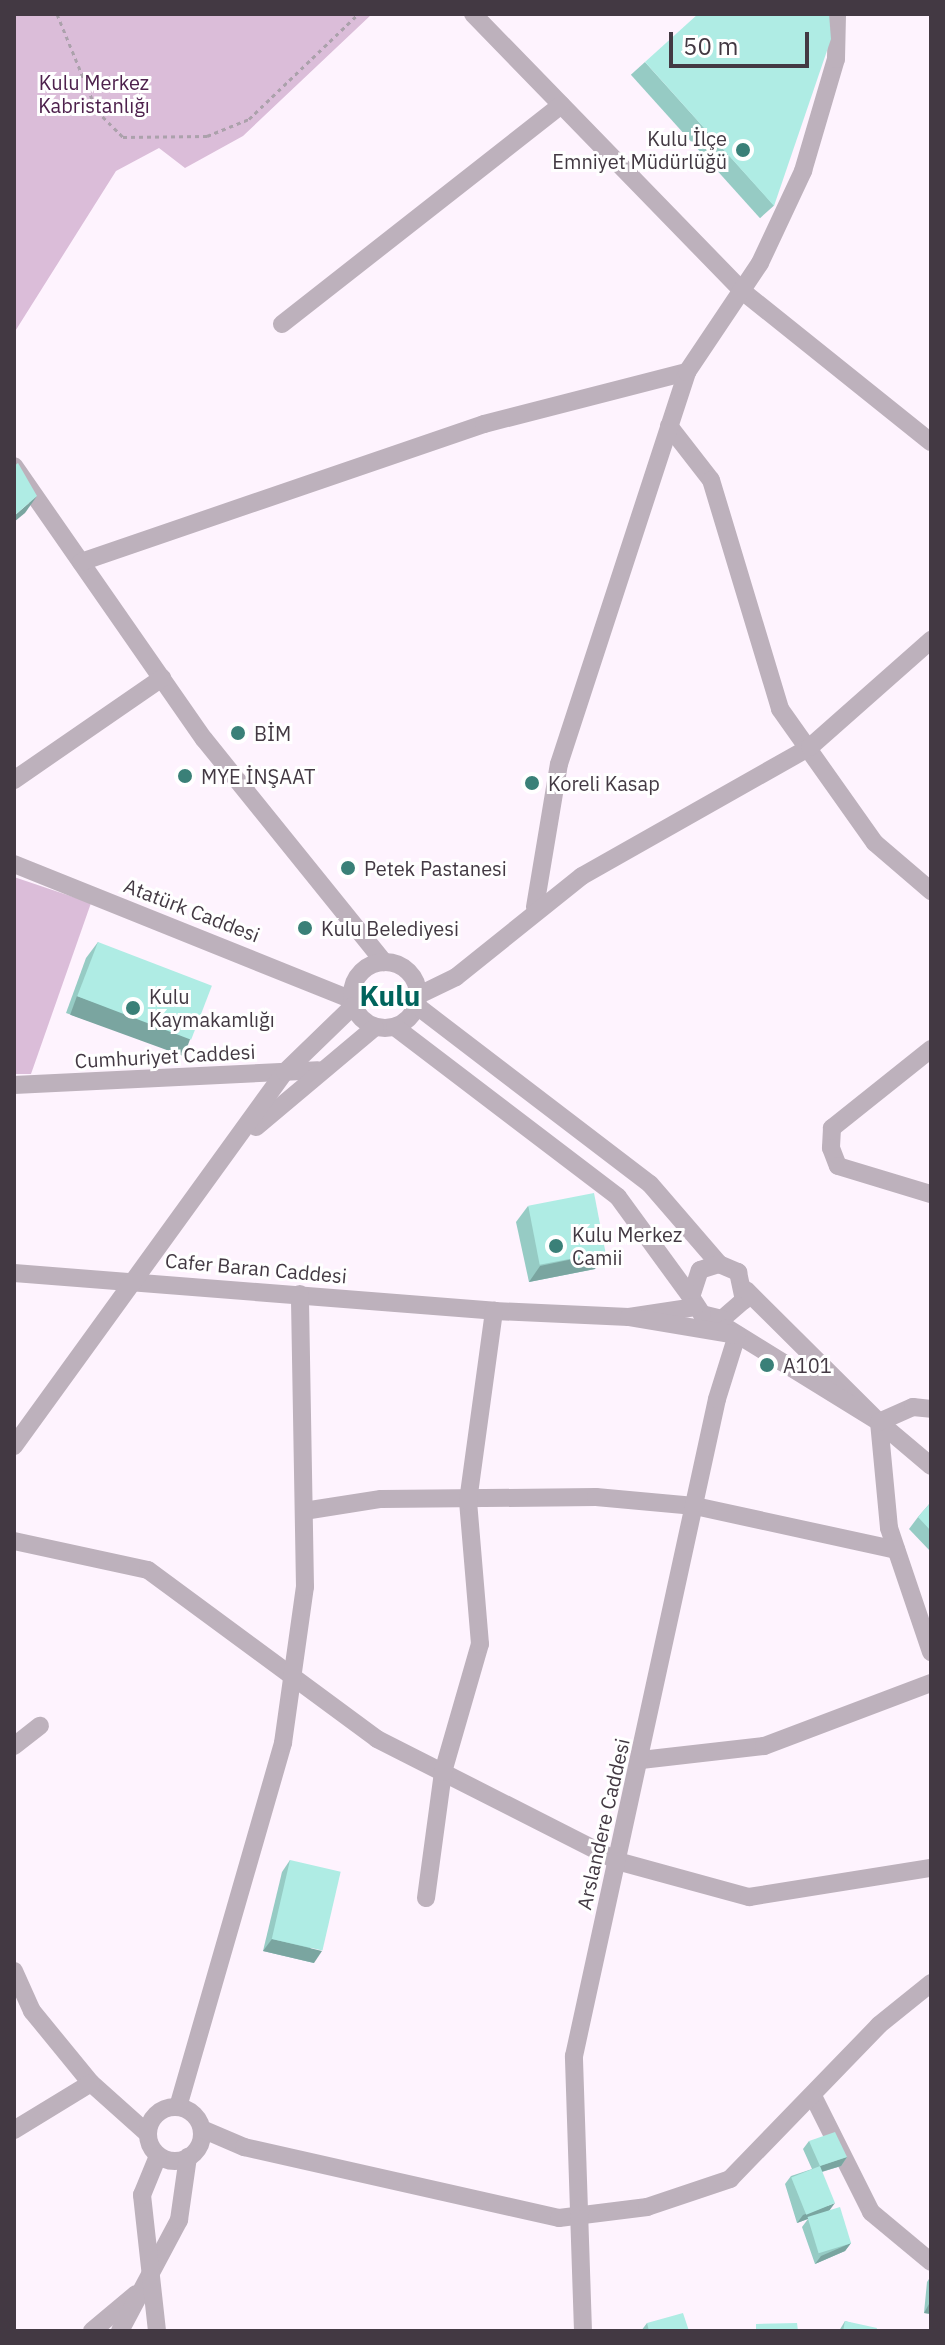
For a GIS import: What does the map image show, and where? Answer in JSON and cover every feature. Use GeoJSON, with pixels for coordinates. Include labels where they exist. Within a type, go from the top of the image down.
{"type":"FeatureCollection","features":[{"type":"Feature","properties":{"kind":"street"},"geometry":{"type":"LineString","coordinates":[[473,14],[741,290],[931,442]]}},
{"type":"Feature","properties":{"kind":"street"},"geometry":{"type":"LineString","coordinates":[[535,907],[559,764],[687,372],[741,290],[803,171],[836,59],[837,14]]}},
{"type":"Feature","properties":{"kind":"street"},"geometry":{"type":"LineString","coordinates":[[282,324],[561,105]]}},
{"type":"Feature","properties":{"kind":"street"},"geometry":{"type":"LineString","coordinates":[[81,562],[484,424],[687,372]]}},
{"type":"Feature","properties":{"kind":"street"},"geometry":{"type":"LineString","coordinates":[[669,426],[711,480],[780,709],[810,747],[875,843],[931,891]]}},
{"type":"Feature","properties":{"kind":"street"},"geometry":{"type":"LineString","coordinates":[[14,466],[162,678],[384,962],[412,975],[418,1000],[650,1184],[719,1264],[738,1272],[746,1290],[879,1422],[931,1466]]}},
{"type":"Feature","properties":{"kind":"street"},"geometry":{"type":"LineString","coordinates":[[395,1027],[418,1000],[456,977],[535,907],[810,747],[931,640]]}},
{"type":"Feature","properties":{"kind":"street"},"geometry":{"type":"LineString","coordinates":[[14,780],[162,678]]}},
{"type":"Feature","properties":{"kind":"street","name":"Atatürk Caddesi"},"geometry":{"type":"LineString","coordinates":[[14,864],[353,1003]]}},
{"type":"Feature","properties":{"kind":"street"},"geometry":{"type":"LineString","coordinates":[[14,1446],[128,1280],[233,1148],[285,1072],[353,1003],[357,976],[384,962]]}},
{"type":"Feature","properties":{"kind":"street"},"geometry":{"type":"LineString","coordinates":[[353,1003],[375,1027]]}},
{"type":"Feature","properties":{"kind":"street"},"geometry":{"type":"LineString","coordinates":[[233,1148],[318,1070],[375,1027],[395,1027],[618,1197],[693,1302],[711,1318],[879,1422]]}},
{"type":"Feature","properties":{"kind":"street"},"geometry":{"type":"LineString","coordinates":[[931,1049],[832,1128],[831,1148],[838,1166],[931,1194]]}},
{"type":"Feature","properties":{"kind":"street","name":"Cumhuriyet Caddesi"},"geometry":{"type":"LineString","coordinates":[[14,1085],[318,1070]]}},
{"type":"Feature","properties":{"kind":"street"},"geometry":{"type":"LineString","coordinates":[[693,1302],[700,1270],[719,1264]]}},
{"type":"Feature","properties":{"kind":"street","name":"Cafer Baran Caddesi"},"geometry":{"type":"LineString","coordinates":[[15,1269],[494,1311],[629,1317]]}},
{"type":"Feature","properties":{"kind":"street"},"geometry":{"type":"LineString","coordinates":[[711,1318],[739,1309],[746,1290]]}},
{"type":"Feature","properties":{"kind":"street"},"geometry":{"type":"LineString","coordinates":[[147,2133],[169,2109],[283,1743],[305,1587],[300,1294]]}},
{"type":"Feature","properties":{"kind":"street"},"geometry":{"type":"LineString","coordinates":[[629,1317],[693,1302]]}},
{"type":"Feature","properties":{"kind":"street"},"geometry":{"type":"LineString","coordinates":[[426,1898],[443,1772],[480,1644],[468,1501],[494,1311]]}},
{"type":"Feature","properties":{"kind":"street"},"geometry":{"type":"LineString","coordinates":[[629,1317],[737,1335]]}},
{"type":"Feature","properties":{"kind":"street","name":"Arslandere Caddesi"},"geometry":{"type":"LineString","coordinates":[[583,2331],[582,2215],[574,2056],[695,1506],[737,1335]]}},
{"type":"Feature","properties":{"kind":"street"},"geometry":{"type":"LineString","coordinates":[[879,1422],[913,1407],[931,1409]]}},
{"type":"Feature","properties":{"kind":"street"},"geometry":{"type":"LineString","coordinates":[[879,1422],[896,1550],[931,1652]]}},
{"type":"Feature","properties":{"kind":"street"},"geometry":{"type":"LineString","coordinates":[[304,1511],[381,1499],[468,1501],[596,1497],[695,1506],[896,1550]]}},
{"type":"Feature","properties":{"kind":"street"},"geometry":{"type":"LineString","coordinates":[[14,1541],[148,1570],[377,1739],[617,1861],[749,1897],[931,1868]]}},
{"type":"Feature","properties":{"kind":"street"},"geometry":{"type":"LineString","coordinates":[[641,1760],[764,1746],[931,1683]]}},
{"type":"Feature","properties":{"kind":"street"},"geometry":{"type":"LineString","coordinates":[[14,1746],[40,1726]]}},
{"type":"Feature","properties":{"kind":"street"},"geometry":{"type":"LineString","coordinates":[[14,1971],[32,2011],[91,2083],[113,2099],[147,2133],[158,2156],[142,2195],[148,2285],[157,2331]]}},
{"type":"Feature","properties":{"kind":"street"},"geometry":{"type":"LineString","coordinates":[[113,2099],[169,2109],[202,2129],[244,2147],[440,2195],[559,2218],[647,2207],[730,2179],[879,2025],[931,1983]]}},
{"type":"Feature","properties":{"kind":"street"},"geometry":{"type":"LineString","coordinates":[[14,2130],[91,2083]]}},
{"type":"Feature","properties":{"kind":"street"},"geometry":{"type":"LineString","coordinates":[[813,2096],[871,2212],[931,2262]]}},
{"type":"Feature","properties":{"kind":"street"},"geometry":{"type":"LineString","coordinates":[[120,2331],[148,2285],[179,2220],[188,2157],[202,2129]]}},
{"type":"Feature","properties":{"kind":"street"},"geometry":{"type":"LineString","coordinates":[[158,2156],[188,2157]]}},
{"type":"Feature","properties":{"kind":"street"},"geometry":{"type":"LineString","coordinates":[[92,2331],[148,2285]]}},
{"type":"Feature","properties":{"kind":"path"},"geometry":{"type":"LineString","coordinates":[[57,14],[97,111],[123,137],[207,136],[249,119],[358,14]]}},
{"type":"Feature","properties":{"kind":"green space","name":"Kulu Merkez Kabristanlığı"},"geometry":{"type":"Polygon","coordinates":[[[14,14],[372,14],[243,136],[185,168],[159,148],[116,171],[14,333],[14,14]]]}},
{"type":"Feature","properties":{"kind":"green space"},"geometry":{"type":"Polygon","coordinates":[[[14,877],[91,903],[31,1074],[14,1074],[14,877]]]}},
{"type":"Feature","properties":{"kind":"building","name":"Kulu İlçe Emniyet Müdürlüğü"},"geometry":{"type":"Polygon","coordinates":[[[698,14],[829,14],[831,39],[774,206],[645,62],[698,14]]]}},
{"type":"Feature","properties":{"kind":"building"},"geometry":{"type":"Polygon","coordinates":[[[18,463],[37,496],[14,516],[14,466],[18,463]]]}},
{"type":"Feature","properties":{"kind":"building","name":"Kulu Kaymakamlığı"},"geometry":{"type":"Polygon","coordinates":[[[98,942],[212,986],[191,1040],[77,996],[98,942]]]}},
{"type":"Feature","properties":{"kind":"building"},"geometry":{"type":"Polygon","coordinates":[[[594,1193],[605,1252],[540,1265],[528,1206],[594,1193]]]}},
{"type":"Feature","properties":{"kind":"building"},"geometry":{"type":"Polygon","coordinates":[[[931,1502],[931,1531],[918,1517],[931,1502]]]}},
{"type":"Feature","properties":{"kind":"building"},"geometry":{"type":"Polygon","coordinates":[[[290,1860],[341,1872],[322,1951],[272,1939],[290,1860]]]}},
{"type":"Feature","properties":{"kind":"building"},"geometry":{"type":"Polygon","coordinates":[[[835,2132],[847,2157],[820,2166],[809,2141],[835,2132]]]}},
{"type":"Feature","properties":{"kind":"building"},"geometry":{"type":"Polygon","coordinates":[[[820,2166],[835,2203],[806,2215],[791,2178],[820,2166]]]}},
{"type":"Feature","properties":{"kind":"building"},"geometry":{"type":"Polygon","coordinates":[[[840,2207],[851,2243],[819,2253],[807,2217],[840,2207]]]}},
{"type":"Feature","properties":{"kind":"building"},"geometry":{"type":"Polygon","coordinates":[[[683,2313],[689,2331],[649,2331],[647,2323],[683,2313]]]}},
{"type":"Feature","properties":{"kind":"building"},"geometry":{"type":"Polygon","coordinates":[[[845,2321],[877,2328],[876,2331],[843,2331],[845,2321]]]}},
{"type":"Feature","properties":{"kind":"building"},"geometry":{"type":"Polygon","coordinates":[[[797,2323],[798,2331],[756,2331],[756,2324],[797,2323]]]}},
{"type":"Feature","properties":{"kind":"place","name":"Kulu İlçe Emniyet Müdürlüğü"},"geometry":{"type":"Point","coordinates":[743,150]}},
{"type":"Feature","properties":{"kind":"place","name":"BİM"},"geometry":{"type":"Point","coordinates":[238,733]}},
{"type":"Feature","properties":{"kind":"place","name":"MYE İNŞAAT"},"geometry":{"type":"Point","coordinates":[185,776]}},
{"type":"Feature","properties":{"kind":"place","name":"Koreli Kasap"},"geometry":{"type":"Point","coordinates":[532,783]}},
{"type":"Feature","properties":{"kind":"place","name":"Petek Pastanesi"},"geometry":{"type":"Point","coordinates":[348,868]}},
{"type":"Feature","properties":{"kind":"place","name":"Kulu Belediyesi"},"geometry":{"type":"Point","coordinates":[305,928]}},
{"type":"Feature","properties":{"kind":"place","name":"Kulu Kaymakamlığı"},"geometry":{"type":"Point","coordinates":[133,1008]}},
{"type":"Feature","properties":{"kind":"place","name":"Kulu Merkez Camii"},"geometry":{"type":"Point","coordinates":[556,1246]}},
{"type":"Feature","properties":{"kind":"place","name":"A101"},"geometry":{"type":"Point","coordinates":[767,1365]}},
{"type":"Feature","properties":{"kind":"district","name":"Kulu"},"geometry":{"type":"Point","coordinates":[390,996]}}]}
